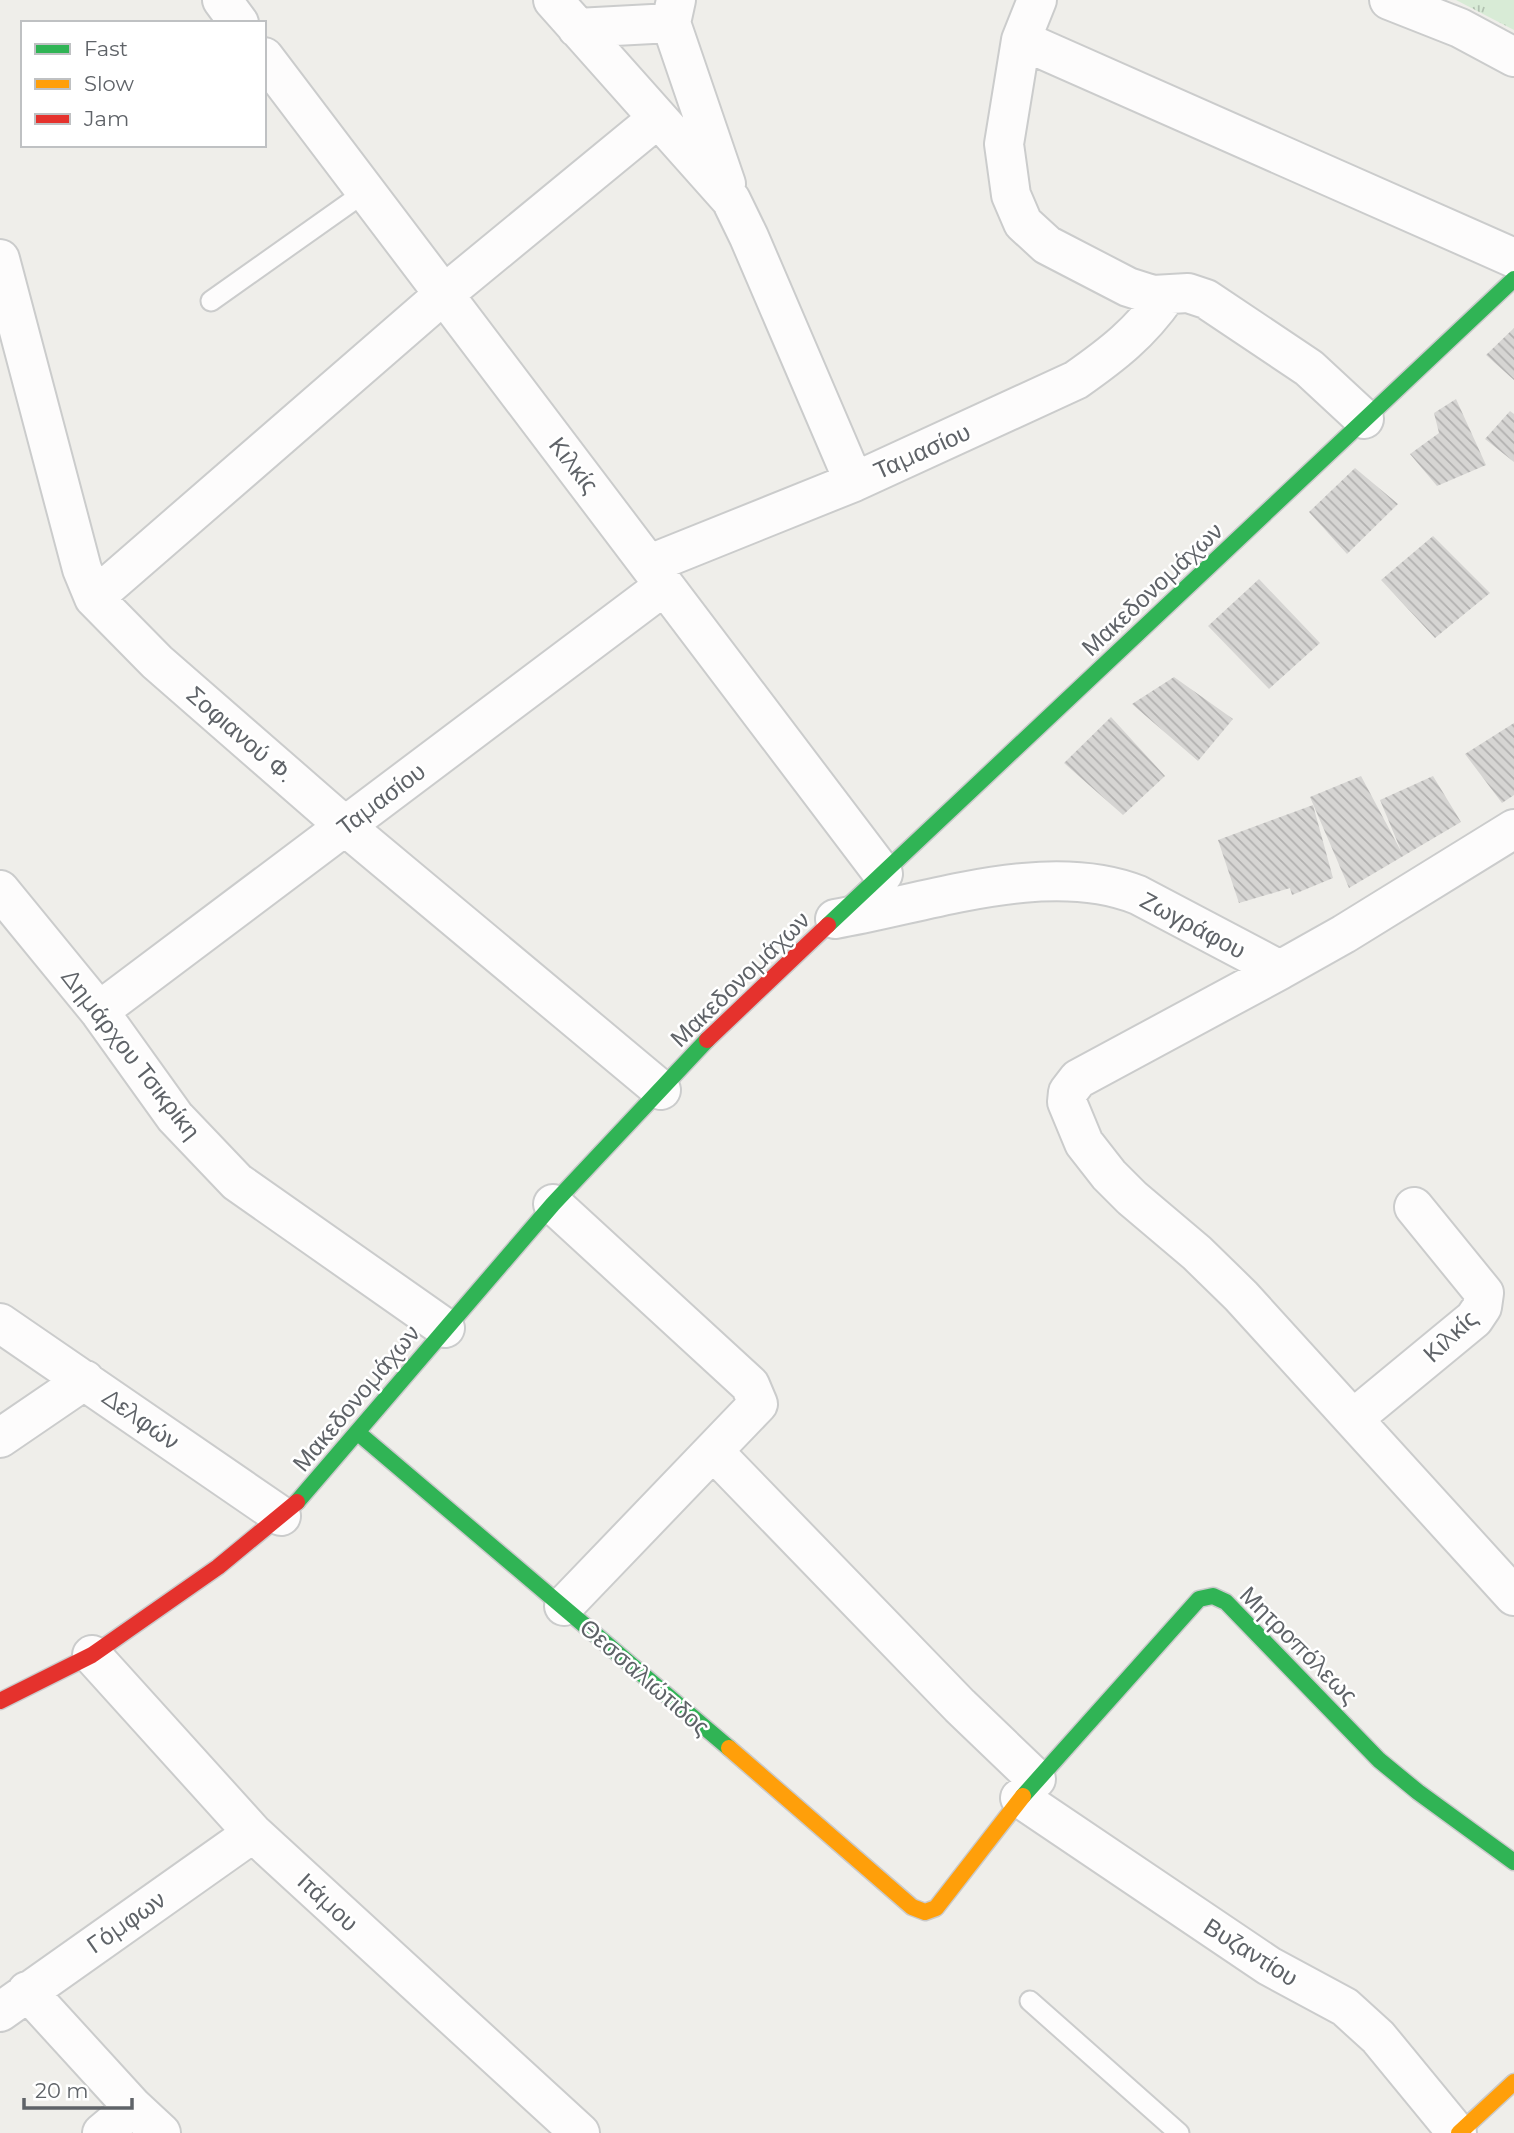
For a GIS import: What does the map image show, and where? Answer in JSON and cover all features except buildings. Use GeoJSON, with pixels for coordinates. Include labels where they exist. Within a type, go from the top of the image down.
{"type":"FeatureCollection","features":[{"type":"Feature","properties":{"kind":"street"},"geometry":{"type":"LineString","coordinates":[[222,0],[238,21]]}},
{"type":"Feature","properties":{"kind":"street"},"geometry":{"type":"LineString","coordinates":[[1037,0],[1021,40],[1004,144],[1011,195],[1023,223],[1047,245],[1111,280],[1140,292],[1166,296],[1188,293],[1206,299],[1309,368],[1364,419]]}},
{"type":"Feature","properties":{"kind":"street"},"geometry":{"type":"LineString","coordinates":[[1389,0],[1460,28],[1514,57]]}},
{"type":"Feature","properties":{"kind":"street"},"geometry":{"type":"LineString","coordinates":[[565,14],[674,12],[731,200],[854,482]]}},
{"type":"Feature","properties":{"kind":"street"},"geometry":{"type":"LineString","coordinates":[[565,14],[731,200]]}},
{"type":"Feature","properties":{"kind":"street"},"geometry":{"type":"LineString","coordinates":[[1021,40],[1514,258]]}},
{"type":"Feature","properties":{"kind":"street","name":"Κιλκίς"},"geometry":{"type":"LineString","coordinates":[[266,60],[883,874]]}},
{"type":"Feature","properties":{"kind":"street"},"geometry":{"type":"LineString","coordinates":[[94,598],[443,295],[657,119]]}},
{"type":"Feature","properties":{"kind":"street","name":"Σοφιανού Φ."},"geometry":{"type":"LineString","coordinates":[[0,259],[82,569],[94,598],[157,662],[345,826],[660,1090]]}},
{"type":"Feature","properties":{"kind":"street","name":"Μακεδονομάχων"},"geometry":{"type":"LineString","coordinates":[[0,1701],[92,1655],[218,1567],[281,1516],[316,1482],[553,1203],[747,1000],[1514,279]]}},
{"type":"Feature","properties":{"kind":"street","name":"Ταμασίου"},"geometry":{"type":"LineString","coordinates":[[99,1011],[345,826],[657,575],[1076,380],[1147,323],[1166,296]]}},
{"type":"Feature","properties":{"kind":"street"},"geometry":{"type":"LineString","coordinates":[[1514,829],[1344,934],[1078,1079],[1068,1093],[1067,1102],[1084,1143],[1109,1175],[1148,1212],[1198,1252],[1354,1418],[1514,1596]]}},
{"type":"Feature","properties":{"kind":"street","name":"Ζωγράφου"},"geometry":{"type":"LineString","coordinates":[[835,919],[999,886],[1088,881],[1115,886],[1138,895],[1280,970]]}},
{"type":"Feature","properties":{"kind":"street","name":"Δημάρχου Τσικρίκη"},"geometry":{"type":"LineString","coordinates":[[0,890],[99,1011],[175,1117],[237,1182],[445,1328]]}},
{"type":"Feature","properties":{"kind":"street"},"geometry":{"type":"LineString","coordinates":[[553,1203],[750,1385],[758,1404],[564,1606]]}},
{"type":"Feature","properties":{"kind":"street","name":"Κιλκίς"},"geometry":{"type":"LineString","coordinates":[[1354,1418],[1475,1320],[1482,1307],[1483,1293],[1413,1207]]}},
{"type":"Feature","properties":{"kind":"street","name":"Δελφών"},"geometry":{"type":"LineString","coordinates":[[0,1323],[281,1516]]}},
{"type":"Feature","properties":{"kind":"street"},"geometry":{"type":"LineString","coordinates":[[0,1438],[85,1380]]}},
{"type":"Feature","properties":{"kind":"street","name":"Θεσσαλιώτιδος"},"geometry":{"type":"LineString","coordinates":[[357,1432],[564,1606],[912,1907],[925,1912],[936,1908]]}},
{"type":"Feature","properties":{"kind":"street","name":"Βυζαντίου"},"geometry":{"type":"LineString","coordinates":[[714,1452],[960,1706],[1028,1788],[1269,1966],[1345,2007],[1378,2037],[1458,2133]]}},
{"type":"Feature","properties":{"kind":"street","name":"Μητροπόλεως"},"geometry":{"type":"LineString","coordinates":[[936,1908],[1028,1788],[1199,1599],[1208,1595],[1217,1596],[1226,1602],[1379,1760],[1514,1862]]}},
{"type":"Feature","properties":{"kind":"street","name":"Ιτάμου"},"geometry":{"type":"LineString","coordinates":[[92,1655],[253,1833],[580,2133]]}},
{"type":"Feature","properties":{"kind":"street","name":"Γόμφων"},"geometry":{"type":"LineString","coordinates":[[13,2001],[253,1833]]}},
{"type":"Feature","properties":{"kind":"street"},"geometry":{"type":"LineString","coordinates":[[13,2001],[161,2133]]}},
{"type":"Feature","properties":{"kind":"street"},"geometry":{"type":"LineString","coordinates":[[1458,2133],[1514,2082]]}},
{"type":"Feature","properties":{"kind":"street"},"geometry":{"type":"LineString","coordinates":[[102,2133],[133,2107]]}},
{"type":"Feature","properties":{"kind":"lane"},"geometry":{"type":"LineString","coordinates":[[211,301],[365,192]]}},
{"type":"Feature","properties":{"kind":"lane"},"geometry":{"type":"LineString","coordinates":[[1030,2001],[1179,2133]]}},
{"type":"Feature","properties":{"kind":"green space"},"geometry":{"type":"Polygon","coordinates":[[[1456,0],[1514,0],[1514,30],[1456,0]]]}},
{"type":"Feature","properties":{"kind":"traffic: fast"},"geometry":{"type":"LineString","coordinates":[[828,925],[1514,279]]}},
{"type":"Feature","properties":{"kind":"traffic: fast"},"geometry":{"type":"LineString","coordinates":[[297,1502],[553,1204],[707,1040]]}},
{"type":"Feature","properties":{"kind":"traffic: fast"},"geometry":{"type":"LineString","coordinates":[[357,1432],[729,1748]]}},
{"type":"Feature","properties":{"kind":"traffic: fast"},"geometry":{"type":"LineString","coordinates":[[1023,1796],[1199,1599],[1213,1596],[1226,1602],[1379,1760],[1514,1862]]}},
{"type":"Feature","properties":{"kind":"traffic: slow"},"geometry":{"type":"LineString","coordinates":[[729,1748],[912,1907],[925,1912],[936,1908],[1023,1796]]}},
{"type":"Feature","properties":{"kind":"traffic: slow"},"geometry":{"type":"LineString","coordinates":[[1459,2133],[1514,2082]]}},
{"type":"Feature","properties":{"kind":"traffic: jam"},"geometry":{"type":"LineString","coordinates":[[707,1040],[828,925]]}},
{"type":"Feature","properties":{"kind":"traffic: jam"},"geometry":{"type":"LineString","coordinates":[[0,1701],[92,1655],[218,1567],[297,1502]]}}]}
